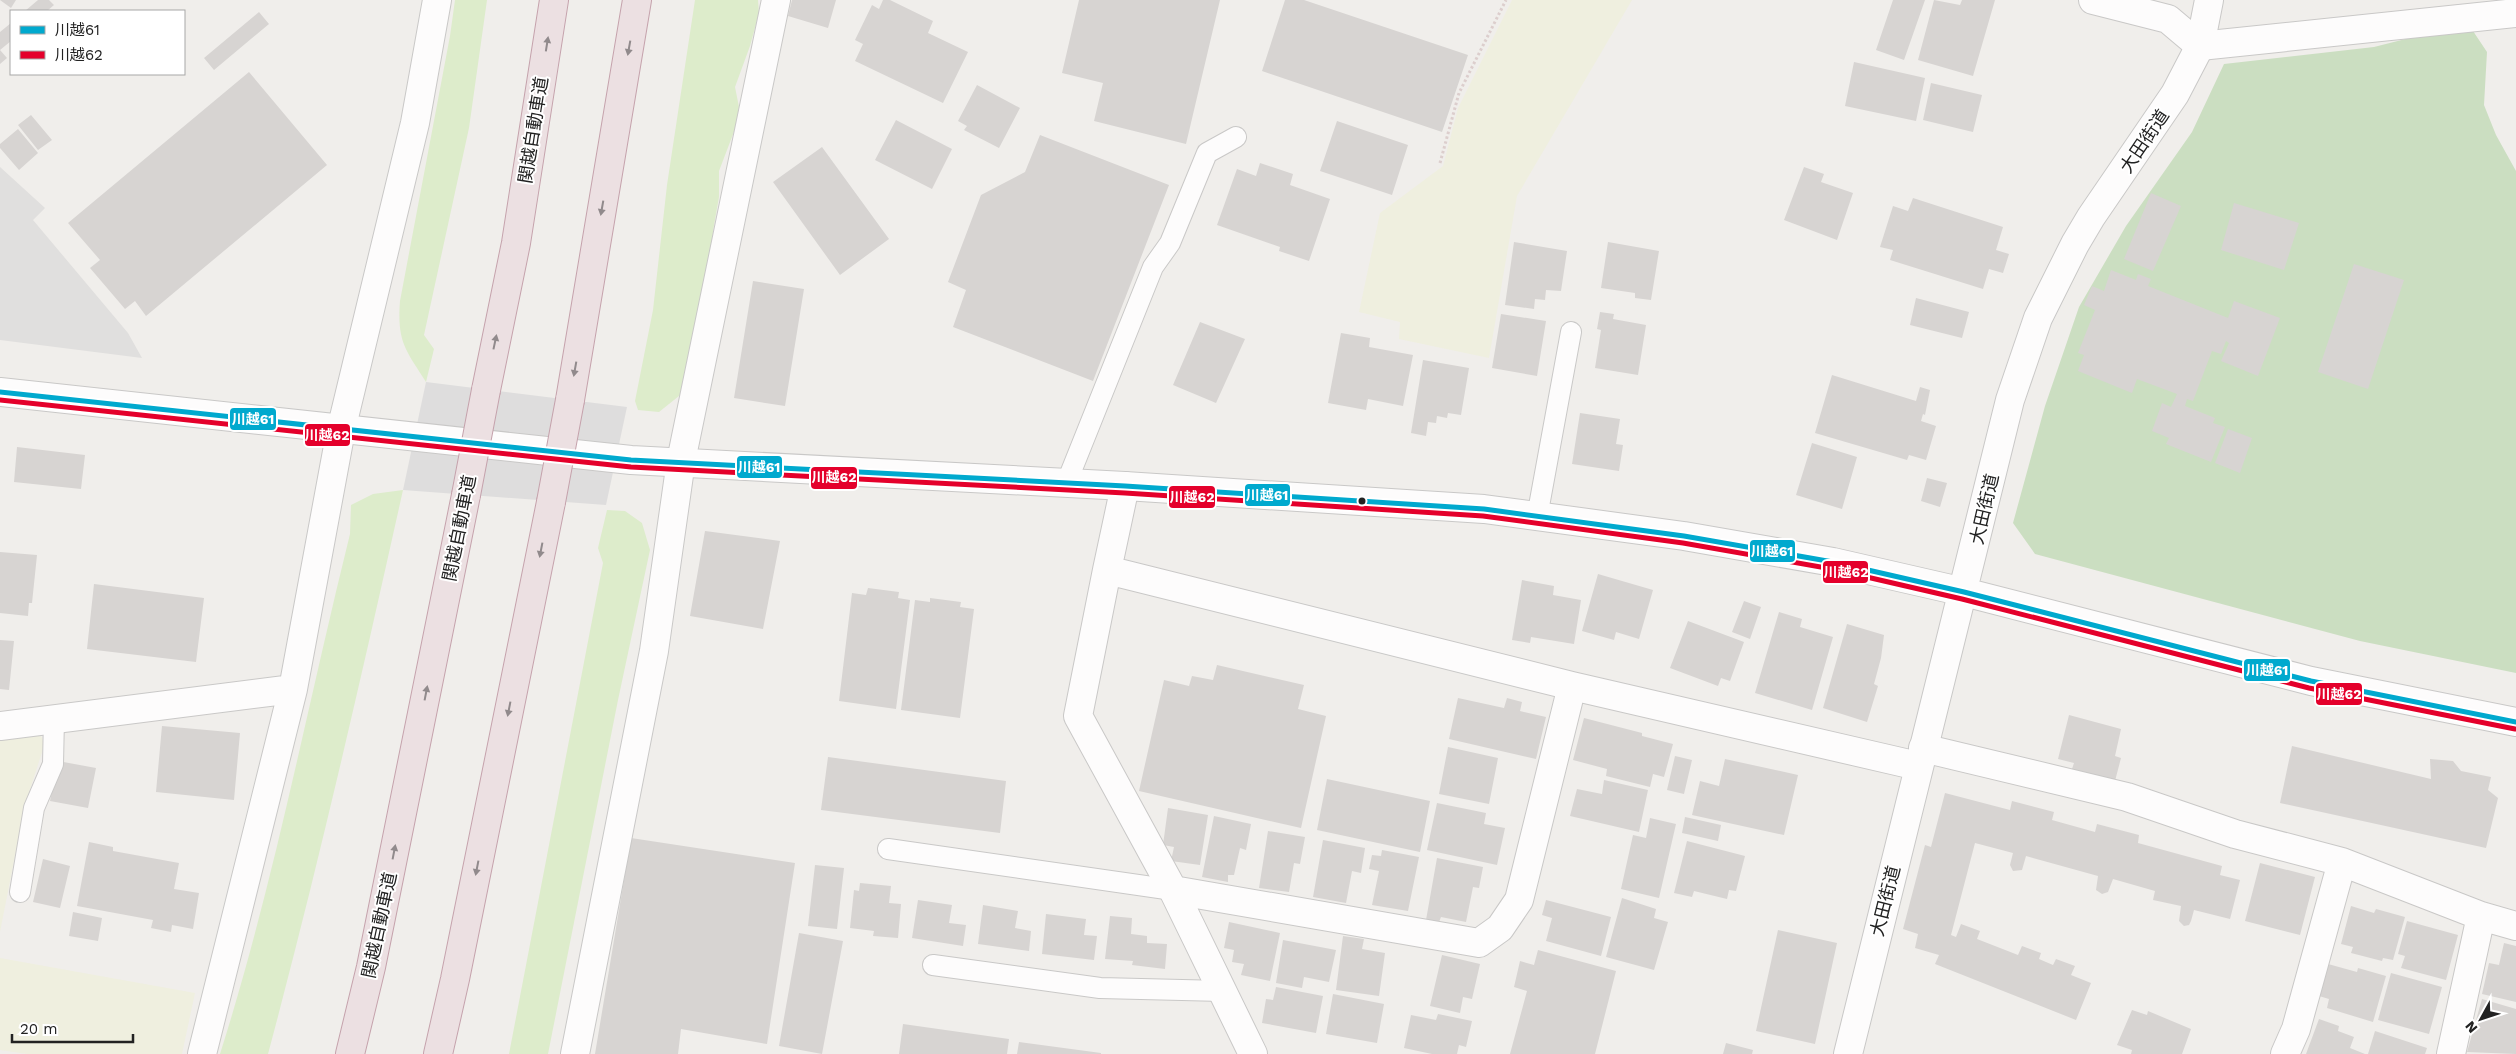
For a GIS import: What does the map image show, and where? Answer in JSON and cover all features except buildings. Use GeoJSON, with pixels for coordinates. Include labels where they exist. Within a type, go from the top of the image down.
{"type":"FeatureCollection","features":[{"type":"Feature","properties":{"kind":"highway","name":"関越自動車道"},"geometry":{"type":"LineString","coordinates":[[350,1054],[371,967],[516,243],[554,0]]}},
{"type":"Feature","properties":{"kind":"highway"},"geometry":{"type":"LineString","coordinates":[[438,1054],[455,979],[551,502],[570,400],[637,0]]}},
{"type":"Feature","properties":{"kind":"highway"},"geometry":{"type":"LineString","coordinates":[[342,1054],[371,967]]}},
{"type":"Feature","properties":{"kind":"highway"},"geometry":{"type":"LineString","coordinates":[[444,1054],[455,979]]}},
{"type":"Feature","properties":{"kind":"street"},"geometry":{"type":"LineString","coordinates":[[202,1054],[293,689],[341,430],[415,123],[437,0]]}},
{"type":"Feature","properties":{"kind":"street"},"geometry":{"type":"LineString","coordinates":[[575,1054],[654,651],[681,461],[776,0]]}},
{"type":"Feature","properties":{"kind":"street"},"geometry":{"type":"LineString","coordinates":[[2094,0],[2168,19],[2200,46],[2516,13]]}},
{"type":"Feature","properties":{"kind":"street","name":"大田街道"},"geometry":{"type":"LineString","coordinates":[[1848,1054],[1920,757],[1964,592],[2010,400],[2038,318],[2091,217],[2175,94],[2200,46],[2209,0]]}},
{"type":"Feature","properties":{"kind":"street"},"geometry":{"type":"LineString","coordinates":[[0,392],[631,460],[681,461],[1125,486],[1484,509],[1684,536],[1832,562],[1964,592],[2311,681],[2516,722]]}},
{"type":"Feature","properties":{"kind":"street"},"geometry":{"type":"LineString","coordinates":[[1125,486],[1078,716],[1173,890],[1253,1054]]}},
{"type":"Feature","properties":{"kind":"street"},"geometry":{"type":"LineString","coordinates":[[1107,570],[1572,686],[2127,797],[2235,834],[2342,862],[2481,916],[2516,926]]}},
{"type":"Feature","properties":{"kind":"street"},"geometry":{"type":"LineString","coordinates":[[1173,890],[1479,943],[1500,928],[1519,900],[1572,686]]}},
{"type":"Feature","properties":{"kind":"street"},"geometry":{"type":"LineString","coordinates":[[0,726],[293,689]]}},
{"type":"Feature","properties":{"kind":"street"},"geometry":{"type":"LineString","coordinates":[[2285,1054],[2296,1029],[2342,862]]}},
{"type":"Feature","properties":{"kind":"street"},"geometry":{"type":"LineString","coordinates":[[2451,1054],[2481,916]]}},
{"type":"Feature","properties":{"kind":"lane"},"geometry":{"type":"LineString","coordinates":[[1066,484],[1153,267],[1170,243],[1207,153],[1236,137]]}},
{"type":"Feature","properties":{"kind":"lane"},"geometry":{"type":"LineString","coordinates":[[1537,517],[1571,332]]}},
{"type":"Feature","properties":{"kind":"lane"},"geometry":{"type":"LineString","coordinates":[[20,892],[34,808],[53,764],[54,718]]}},
{"type":"Feature","properties":{"kind":"lane"},"geometry":{"type":"LineString","coordinates":[[888,849],[1173,890]]}},
{"type":"Feature","properties":{"kind":"lane"},"geometry":{"type":"LineString","coordinates":[[933,965],[1100,988],[1223,991]]}},
{"type":"Feature","properties":{"kind":"path"},"geometry":{"type":"LineString","coordinates":[[1440,163],[1459,93],[1506,0]]}},
{"type":"Feature","properties":{"kind":"green space"},"geometry":{"type":"Polygon","coordinates":[[[455,0],[487,0],[469,128],[424,335],[434,349],[426,382],[408,353],[401,336],[400,301],[450,36],[455,0]]]}},
{"type":"Feature","properties":{"kind":"green space"},"geometry":{"type":"Polygon","coordinates":[[[695,0],[758,0],[759,13],[750,46],[735,87],[739,107],[735,129],[719,171],[719,197],[713,231],[711,265],[684,392],[659,412],[638,410],[635,401],[653,310],[667,185],[695,0]]]}},
{"type":"Feature","properties":{"kind":"green space"},"geometry":{"type":"Polygon","coordinates":[[[1512,0],[1632,0],[1517,196],[1489,358],[1399,339],[1400,322],[1359,312],[1380,213],[1443,166],[1458,108],[1512,0]]]}},
{"type":"Feature","properties":{"kind":"green space"},"geometry":{"type":"Polygon","coordinates":[[[2449,28],[2473,31],[2487,52],[2484,105],[2496,135],[2516,171],[2516,673],[2360,641],[2035,554],[2013,523],[2045,406],[2079,307],[2126,226],[2192,132],[2224,64],[2374,47],[2449,28]]]}},
{"type":"Feature","properties":{"kind":"green space"},"geometry":{"type":"Polygon","coordinates":[[[403,490],[338,773],[268,1054],[220,1054],[274,860],[350,534],[351,505],[373,494],[403,490]]]}},
{"type":"Feature","properties":{"kind":"green space"},"geometry":{"type":"Polygon","coordinates":[[[607,510],[625,511],[642,523],[650,550],[618,700],[548,1054],[509,1054],[603,563],[598,548],[607,510]]]}},
{"type":"Feature","properties":{"kind":"green space"},"geometry":{"type":"Polygon","coordinates":[[[39,733],[45,743],[25,805],[0,932],[0,737],[39,733]]]}},
{"type":"Feature","properties":{"kind":"green space"},"geometry":{"type":"Polygon","coordinates":[[[0,958],[195,993],[182,1054],[27,1054],[0,1050],[0,958]]]}},
{"type":"Feature","properties":{"kind":"shaded area"},"geometry":{"type":"Polygon","coordinates":[[[0,167],[45,208],[33,220],[128,333],[142,358],[0,340],[0,167]]]}},
{"type":"Feature","properties":{"kind":"pier"},"geometry":{"type":"Polygon","coordinates":[[[426,382],[627,407],[606,505],[403,490],[426,382]]]}},
{"type":"Feature","properties":{"kind":"transit line","name":"川越61"},"geometry":{"type":"LineString","coordinates":[[0,392],[631,460],[1125,486],[1484,509],[1684,536],[1833,562],[1964,592],[2311,681],[2516,722]]}},
{"type":"Feature","properties":{"kind":"transit line","name":"川越62"},"geometry":{"type":"LineString","coordinates":[[0,400],[631,467],[1125,493],[1483,516],[1683,543],[1832,569],[1962,599],[2309,688],[2515,729]]}}]}
